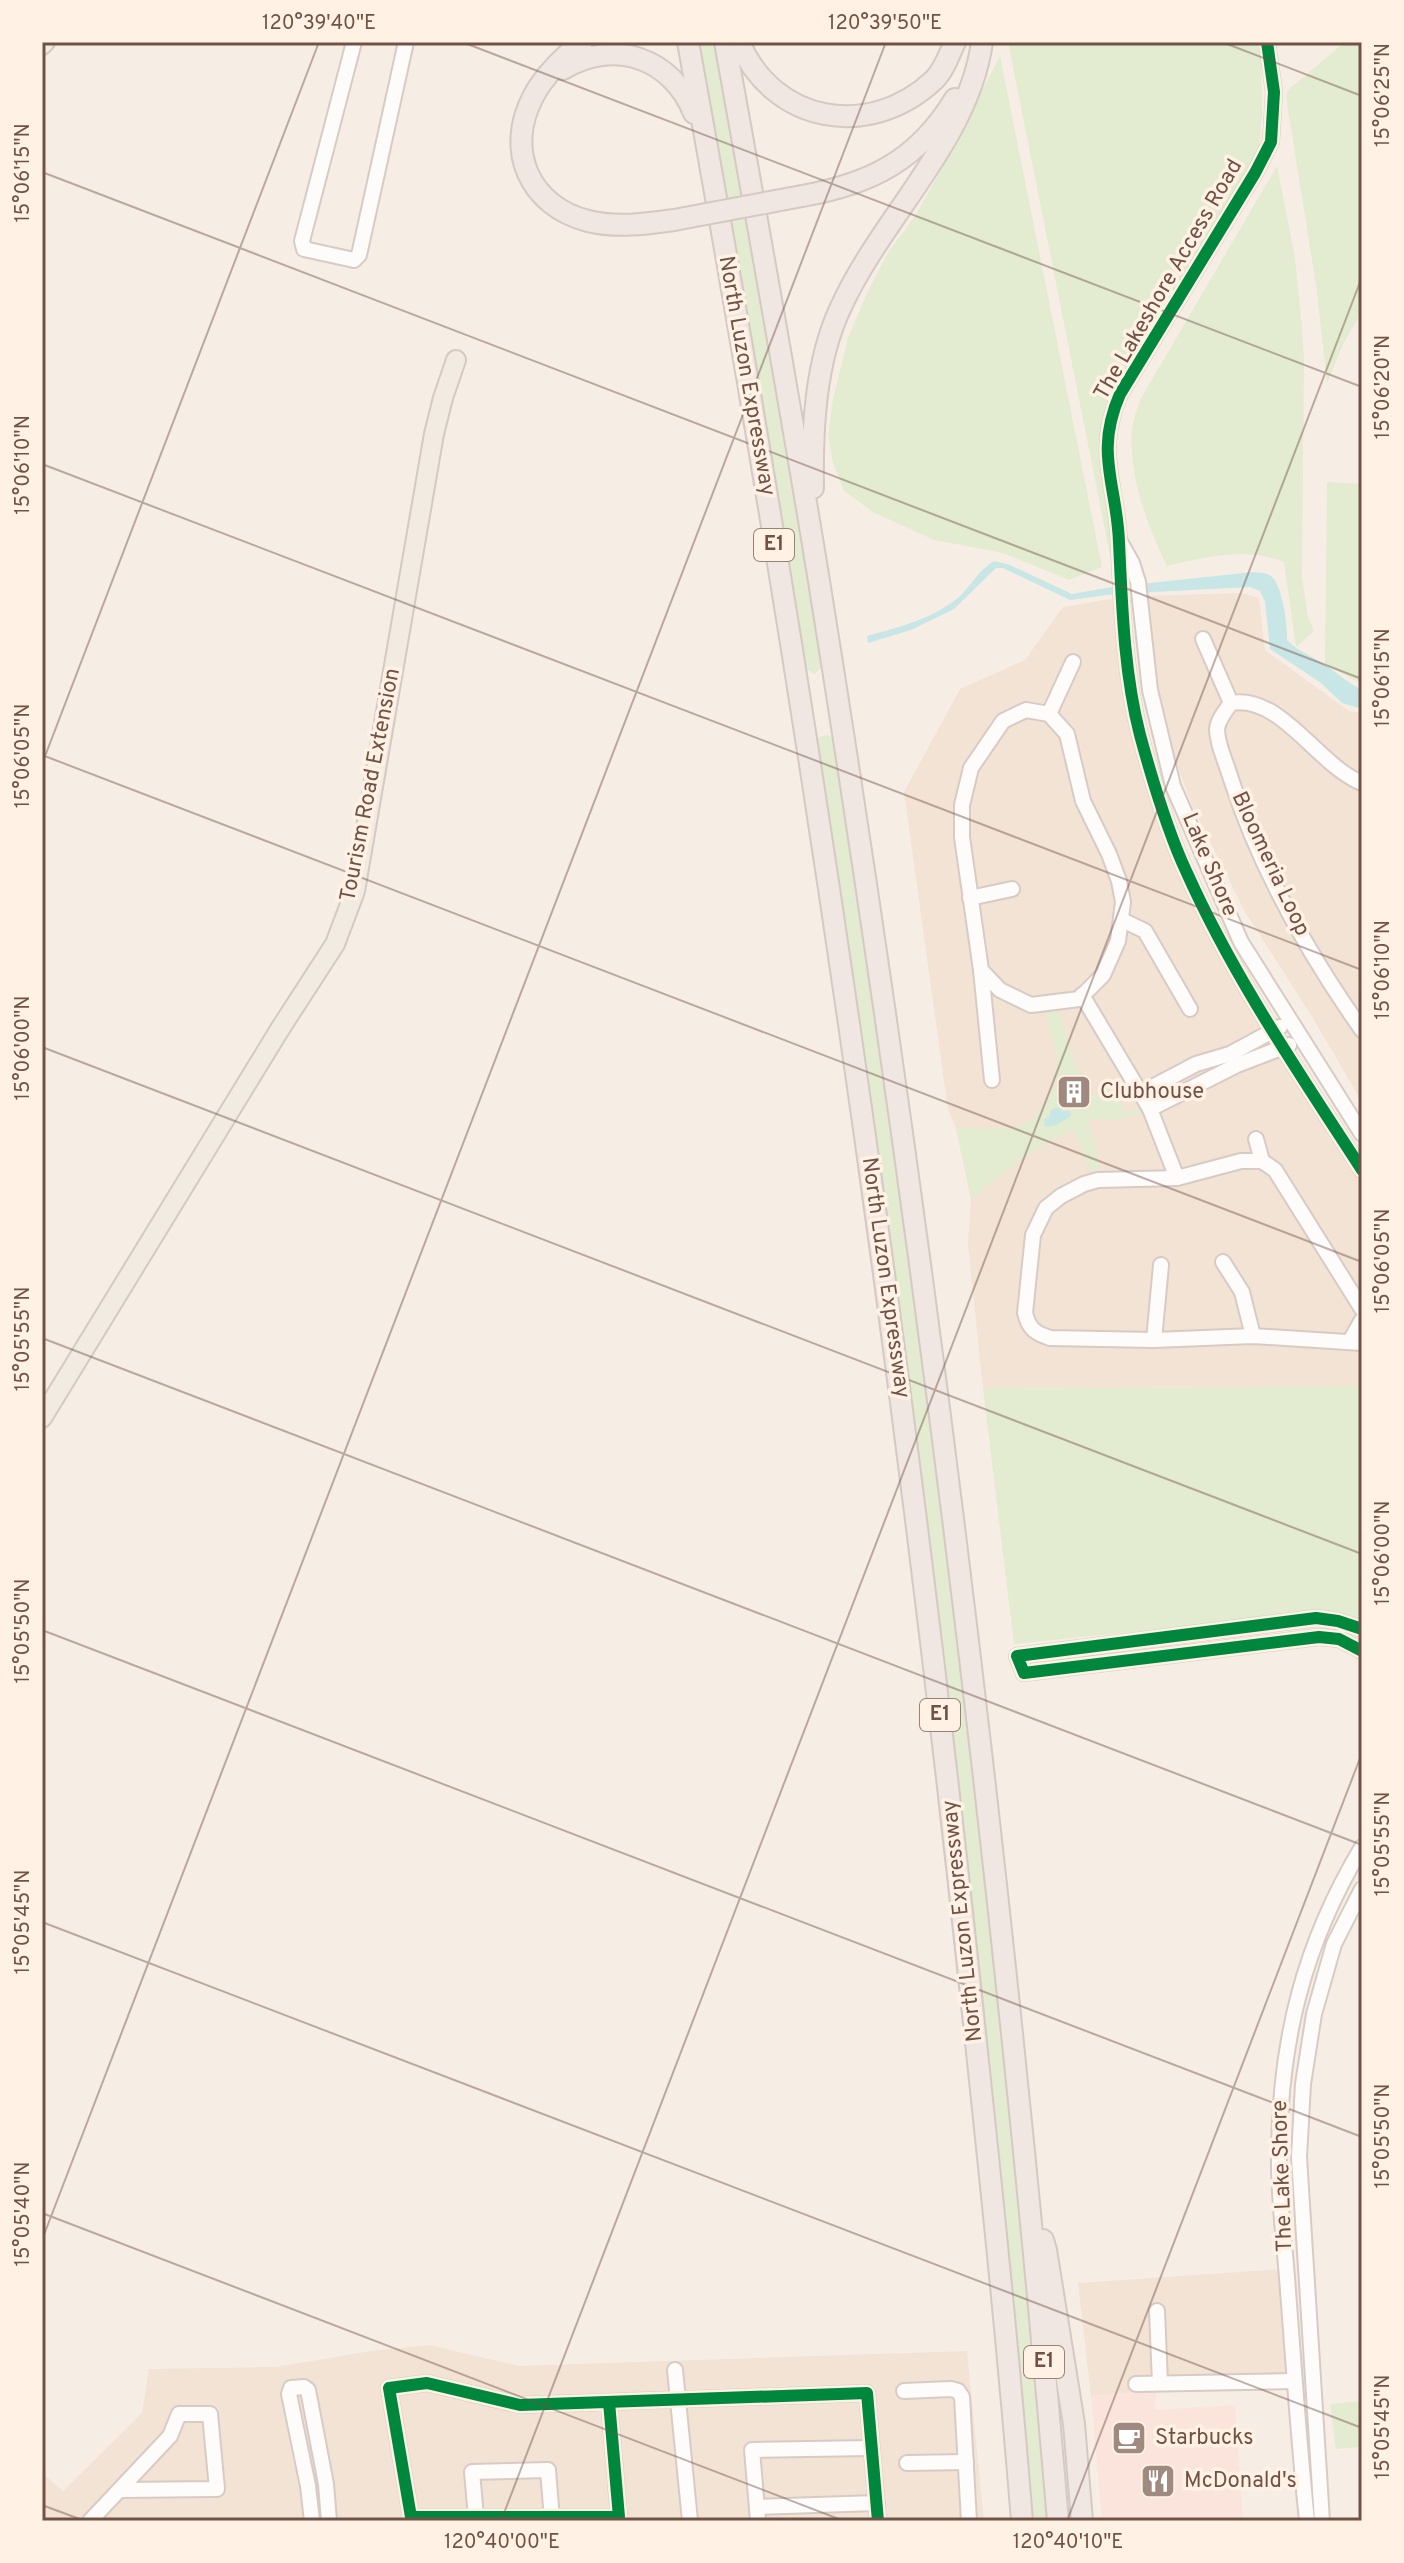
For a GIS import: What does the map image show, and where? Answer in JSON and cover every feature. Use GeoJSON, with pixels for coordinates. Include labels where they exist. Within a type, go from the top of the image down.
{"type":"FeatureCollection","features":[{"type":"Feature","properties":{"kind":"highway"},"geometry":{"type":"LineString","coordinates":[[582,42],[540,85],[526,113],[520,144],[527,172],[543,196],[555,207],[587,221],[618,224],[674,220],[848,186],[871,177],[912,152],[945,117],[967,74],[975,42]]}},
{"type":"Feature","properties":{"kind":"highway","name":"North Luzon Expressway"},"geometry":{"type":"LineString","coordinates":[[688,42],[816,803],[883,1255],[950,1799],[1022,2521]]}},
{"type":"Feature","properties":{"kind":"highway","name":"North Luzon Expressway"},"geometry":{"type":"LineString","coordinates":[[725,42],[817,567],[928,1324],[986,1796],[1058,2521]]}},
{"type":"Feature","properties":{"kind":"highway"},"geometry":{"type":"LineString","coordinates":[[739,42],[760,79],[784,99],[815,112],[847,117],[882,112],[908,99],[936,79],[955,42]]}},
{"type":"Feature","properties":{"kind":"highway"},"geometry":{"type":"LineString","coordinates":[[817,567],[812,438],[821,378],[835,324],[855,281],[954,127],[976,78],[982,42]]}},
{"type":"Feature","properties":{"kind":"highway"},"geometry":{"type":"LineString","coordinates":[[540,85],[579,59],[590,56],[607,53],[652,63],[683,92],[697,121],[713,178]]}},
{"type":"Feature","properties":{"kind":"highway"},"geometry":{"type":"LineString","coordinates":[[1028,2202],[1046,2250],[1074,2424],[1082,2521]]}},
{"type":"Feature","properties":{"kind":"main road","name":"Tourism Road Extension"},"geometry":{"type":"LineString","coordinates":[[42,1418],[335,944],[355,891],[434,434],[456,360]]}},
{"type":"Feature","properties":{"kind":"street"},"geometry":{"type":"LineString","coordinates":[[354,42],[302,241],[304,249],[312,252],[354,260],[359,255],[406,42]]}},
{"type":"Feature","properties":{"kind":"street","name":"The Lakeshore Access Road"},"geometry":{"type":"LineString","coordinates":[[1119,540],[1107,464],[1107,432],[1113,411],[1120,394],[1271,142],[1274,92],[1267,42]]}},
{"type":"Feature","properties":{"kind":"street","name":"Lake Shore"},"geometry":{"type":"LineString","coordinates":[[1119,540],[1138,582],[1150,690],[1173,786],[1241,942],[1362,1134]]}},
{"type":"Feature","properties":{"kind":"street","name":"Lake Shore"},"geometry":{"type":"LineString","coordinates":[[1119,540],[1119,586],[1139,733],[1185,871],[1283,1048],[1362,1170]]}},
{"type":"Feature","properties":{"kind":"street"},"geometry":{"type":"LineString","coordinates":[[1203,639],[1231,703],[1244,700],[1259,705],[1290,726],[1341,771],[1362,783]]}},
{"type":"Feature","properties":{"kind":"street"},"geometry":{"type":"LineString","coordinates":[[1049,714],[1073,662]]}},
{"type":"Feature","properties":{"kind":"street","name":"Bloomeria Loop"},"geometry":{"type":"LineString","coordinates":[[1231,703],[1217,728],[1242,815],[1284,904],[1362,1030]]}},
{"type":"Feature","properties":{"kind":"street"},"geometry":{"type":"LineString","coordinates":[[981,970],[1000,990],[1031,1005],[1072,1000],[1103,975],[1118,941],[1122,920],[1119,881],[1099,829],[1083,801],[1067,734],[1049,714],[1026,710],[1003,721],[971,768],[962,805],[962,837],[981,970],[992,1080]]}},
{"type":"Feature","properties":{"kind":"street"},"geometry":{"type":"LineString","coordinates":[[970,898],[1012,889]]}},
{"type":"Feature","properties":{"kind":"street"},"geometry":{"type":"LineString","coordinates":[[1122,920],[1145,931],[1190,1009]]}},
{"type":"Feature","properties":{"kind":"street"},"geometry":{"type":"LineString","coordinates":[[1082,995],[1150,1109],[1177,1178]]}},
{"type":"Feature","properties":{"kind":"street"},"geometry":{"type":"LineString","coordinates":[[1150,1109],[1233,1060],[1290,1020]]}},
{"type":"Feature","properties":{"kind":"street"},"geometry":{"type":"LineString","coordinates":[[1141,1093],[1196,1064],[1233,1060],[1283,1048],[1301,1040]]}},
{"type":"Feature","properties":{"kind":"street"},"geometry":{"type":"LineString","coordinates":[[1256,1139],[1262,1161]]}},
{"type":"Feature","properties":{"kind":"street"},"geometry":{"type":"LineString","coordinates":[[1362,1309],[1275,1170],[1262,1161],[1241,1161],[1177,1178],[1098,1180],[1084,1184],[1046,1208],[1038,1221],[1029,1257],[1025,1313],[1028,1325],[1035,1333],[1050,1338],[1154,1340],[1253,1336],[1356,1342],[1362,1320]]}},
{"type":"Feature","properties":{"kind":"street"},"geometry":{"type":"LineString","coordinates":[[1223,1262],[1242,1292],[1253,1336]]}},
{"type":"Feature","properties":{"kind":"street"},"geometry":{"type":"LineString","coordinates":[[1154,1340],[1161,1265]]}},
{"type":"Feature","properties":{"kind":"street"},"geometry":{"type":"LineString","coordinates":[[1362,1629],[1316,1618],[1017,1656],[1024,1673],[1319,1637],[1339,1639],[1362,1651]]}},
{"type":"Feature","properties":{"kind":"street"},"geometry":{"type":"LineString","coordinates":[[1316,1618],[1319,1637]]}},
{"type":"Feature","properties":{"kind":"street","name":"The Lake Shore"},"geometry":{"type":"LineString","coordinates":[[1307,2521],[1278,2155],[1281,2083],[1294,2011],[1315,1938],[1343,1878],[1362,1847]]}},
{"type":"Feature","properties":{"kind":"street"},"geometry":{"type":"LineString","coordinates":[[1343,1878],[1362,1888]]}},
{"type":"Feature","properties":{"kind":"street","name":"The Lake Shore"},"geometry":{"type":"LineString","coordinates":[[1322,2521],[1299,2157],[1303,2084],[1314,2014],[1334,1944],[1362,1888]]}},
{"type":"Feature","properties":{"kind":"street"},"geometry":{"type":"LineString","coordinates":[[1157,2311],[1160,2383]]}},
{"type":"Feature","properties":{"kind":"street"},"geometry":{"type":"LineString","coordinates":[[675,2370],[690,2521]]}},
{"type":"Feature","properties":{"kind":"street"},"geometry":{"type":"LineString","coordinates":[[1136,2384],[1294,2381]]}},
{"type":"Feature","properties":{"kind":"street"},"geometry":{"type":"LineString","coordinates":[[609,2402],[619,2517],[519,2520],[411,2517],[389,2388],[427,2383],[520,2405],[867,2393],[878,2521]]}},
{"type":"Feature","properties":{"kind":"street"},"geometry":{"type":"LineString","coordinates":[[312,2521],[289,2394],[291,2388],[304,2387],[308,2390],[326,2484],[329,2521]]}},
{"type":"Feature","properties":{"kind":"street"},"geometry":{"type":"LineString","coordinates":[[904,2391],[958,2391],[962,2397],[969,2521]]}},
{"type":"Feature","properties":{"kind":"street"},"geometry":{"type":"LineString","coordinates":[[90,2521],[170,2436],[179,2414],[210,2414],[218,2484],[214,2491],[120,2490]]}},
{"type":"Feature","properties":{"kind":"street"},"geometry":{"type":"LineString","coordinates":[[1298,2434],[1316,2433]]}},
{"type":"Feature","properties":{"kind":"street"},"geometry":{"type":"LineString","coordinates":[[870,2448],[752,2450],[758,2514],[877,2503]]}},
{"type":"Feature","properties":{"kind":"street"},"geometry":{"type":"LineString","coordinates":[[907,2463],[966,2462]]}},
{"type":"Feature","properties":{"kind":"street"},"geometry":{"type":"LineString","coordinates":[[476,2517],[472,2472],[548,2470],[552,2519]]}},
{"type":"Feature","properties":{"kind":"shaded area"},"geometry":{"type":"Polygon","coordinates":[[[1242,593],[1259,598],[1265,650],[1349,711],[1362,713],[1362,1102],[1245,912],[1192,805],[1158,715],[1145,596],[1242,593]]]}},
{"type":"Feature","properties":{"kind":"shaded area"},"geometry":{"type":"Polygon","coordinates":[[[1116,598],[1136,737],[1177,847],[1362,1186],[1362,1386],[983,1389],[968,1244],[971,1199],[956,1128],[948,1110],[904,792],[960,689],[1025,660],[1063,607],[1116,598]]]}},
{"type":"Feature","properties":{"kind":"shaded area"},"geometry":{"type":"Polygon","coordinates":[[[1282,2269],[1289,2379],[1091,2396],[1078,2283],[1282,2269]]]}},
{"type":"Feature","properties":{"kind":"shaded area"},"geometry":{"type":"Polygon","coordinates":[[[430,2345],[519,2366],[967,2351],[984,2521],[42,2521],[42,2473],[63,2491],[142,2413],[149,2369],[276,2367],[371,2351],[430,2345]]]}},
{"type":"Feature","properties":{"kind":"shaded area"},"geometry":{"type":"Polygon","coordinates":[[[1156,2390],[1155,2410],[1235,2405],[1243,2521],[1102,2521],[1091,2396],[1156,2390]]]}},
{"type":"Feature","properties":{"kind":"green space"},"geometry":{"type":"Polygon","coordinates":[[[695,42],[719,42],[824,665],[814,674],[801,664],[695,42]]]}},
{"type":"Feature","properties":{"kind":"green space"},"geometry":{"type":"Polygon","coordinates":[[[1008,42],[1258,42],[1261,57],[1259,147],[1208,241],[1161,312],[1121,381],[1109,414],[1122,562],[1112,565],[1008,42]]]}},
{"type":"Feature","properties":{"kind":"green space"},"geometry":{"type":"Polygon","coordinates":[[[1345,42],[1362,42],[1362,312],[1344,342],[1327,383],[1316,285],[1286,97],[1288,90],[1345,42]]]}},
{"type":"Feature","properties":{"kind":"green space"},"geometry":{"type":"Polygon","coordinates":[[[1000,56],[1102,567],[1069,580],[1003,553],[934,540],[873,512],[844,491],[833,463],[828,436],[833,399],[848,338],[867,293],[887,254],[915,216],[1000,56]]]}},
{"type":"Feature","properties":{"kind":"green space"},"geometry":{"type":"Polygon","coordinates":[[[1277,166],[1295,258],[1304,358],[1302,577],[1308,617],[1314,631],[1296,647],[1284,562],[1241,554],[1167,566],[1140,497],[1132,441],[1140,400],[1277,166]]]}},
{"type":"Feature","properties":{"kind":"green space"},"geometry":{"type":"Polygon","coordinates":[[[1327,482],[1362,484],[1362,684],[1325,664],[1327,482]]]}},
{"type":"Feature","properties":{"kind":"green space"},"geometry":{"type":"Polygon","coordinates":[[[827,735],[838,746],[938,1458],[991,1912],[1051,2521],[1027,2521],[816,744],[819,737],[827,735]]]}},
{"type":"Feature","properties":{"kind":"green space"},"geometry":{"type":"Polygon","coordinates":[[[1057,1004],[1080,1078],[1094,1095],[1136,1077],[1136,1084],[1118,1091],[1125,1113],[1144,1107],[1153,1110],[1116,1120],[1088,1119],[1100,1168],[1090,1172],[1074,1130],[1033,1152],[971,1199],[956,1128],[1019,1126],[1037,1113],[1050,1094],[1057,1070],[1044,1007],[1057,1004]]]}},
{"type":"Feature","properties":{"kind":"green space"},"geometry":{"type":"Polygon","coordinates":[[[1362,1386],[1362,1619],[1326,1612],[1014,1644],[983,1389],[1362,1386]]]}},
{"type":"Feature","properties":{"kind":"green space"},"geometry":{"type":"Polygon","coordinates":[[[1362,2401],[1362,2447],[1336,2449],[1330,2404],[1362,2401]]]}},
{"type":"Feature","properties":{"kind":"water"},"geometry":{"type":"Polygon","coordinates":[[[994,561],[1010,565],[1072,594],[1253,572],[1268,574],[1276,581],[1281,597],[1287,640],[1362,690],[1362,709],[1342,703],[1321,683],[1270,649],[1265,602],[1260,591],[1250,587],[1115,594],[1070,600],[1003,568],[996,568],[954,609],[911,630],[868,643],[867,636],[915,621],[949,605],[994,561]]]}},
{"type":"Feature","properties":{"kind":"water"},"geometry":{"type":"Polygon","coordinates":[[[1058,1107],[1070,1111],[1071,1116],[1056,1125],[1045,1127],[1044,1120],[1050,1116],[1051,1110],[1058,1107]]]}},
{"type":"Feature","properties":{"kind":"cycle path"},"geometry":{"type":"LineString","coordinates":[[1267,42],[1274,92],[1271,142],[1120,394],[1109,434],[1109,469],[1117,522],[1130,688],[1140,735],[1167,822],[1187,873],[1225,950],[1362,1170]]}},
{"type":"Feature","properties":{"kind":"cycle path"},"geometry":{"type":"LineString","coordinates":[[1362,1629],[1316,1618],[1017,1656],[1024,1673],[1319,1637],[1339,1639],[1362,1651]]}},
{"type":"Feature","properties":{"kind":"cycle path"},"geometry":{"type":"LineString","coordinates":[[609,2402],[619,2517],[411,2517],[389,2388],[427,2383],[520,2405],[867,2393],[878,2521]]}},
{"type":"Feature","properties":{"kind":"place","name":"Clubhouse"},"geometry":{"type":"Point","coordinates":[1074,1092]}},
{"type":"Feature","properties":{"kind":"place","name":"Starbucks"},"geometry":{"type":"Point","coordinates":[1129,2438]}},
{"type":"Feature","properties":{"kind":"place","name":"McDonald's"},"geometry":{"type":"Point","coordinates":[1158,2481]}}]}
